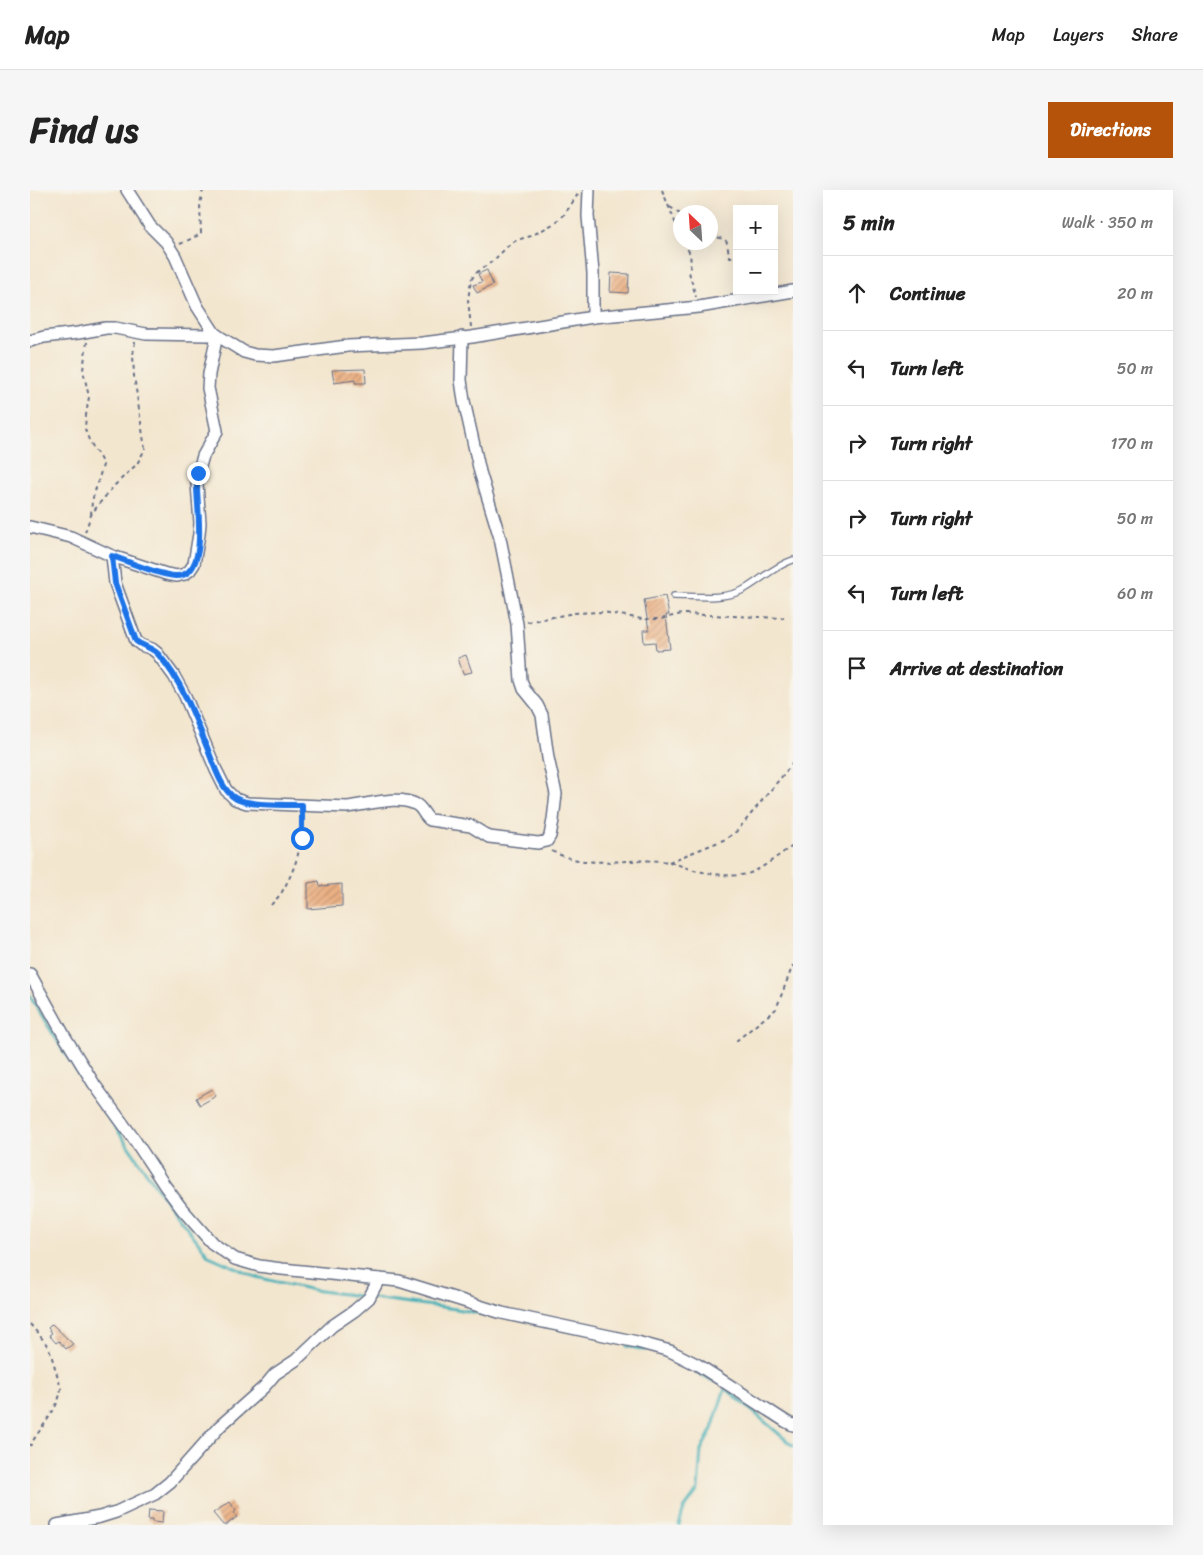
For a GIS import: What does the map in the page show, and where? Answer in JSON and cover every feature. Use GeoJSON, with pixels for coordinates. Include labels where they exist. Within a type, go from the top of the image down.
{"type":"FeatureCollection","features":[{"type":"Feature","properties":{"kind":"street"},"geometry":{"type":"LineString","coordinates":[[127,190],[150,226],[171,249],[181,267],[197,306],[216,335],[244,352],[255,355],[274,356],[347,346],[422,343],[593,317],[699,307],[793,290]]}},
{"type":"Feature","properties":{"kind":"street"},"geometry":{"type":"LineString","coordinates":[[589,190],[588,216],[593,273],[593,317]]}},
{"type":"Feature","properties":{"kind":"street"},"geometry":{"type":"LineString","coordinates":[[30,341],[44,337],[106,328],[161,334],[216,335]]}},
{"type":"Feature","properties":{"kind":"street"},"geometry":{"type":"LineString","coordinates":[[30,527],[58,533],[112,556],[166,574],[177,576],[190,570],[194,564],[200,523],[196,484],[203,456],[217,431],[208,388],[216,335]]}},
{"type":"Feature","properties":{"kind":"street"},"geometry":{"type":"LineString","coordinates":[[112,556],[115,583],[136,641],[157,652],[174,676],[191,709],[216,770],[226,790],[235,799],[247,802],[347,807],[363,806],[389,800],[412,802],[419,806],[430,820],[471,826],[489,836],[538,843],[547,841],[550,836],[556,794],[548,758],[542,715],[540,709],[524,689],[521,680],[517,624],[500,538],[480,472],[464,401],[461,380],[467,337]]}},
{"type":"Feature","properties":{"kind":"street"},"geometry":{"type":"LineString","coordinates":[[30,974],[94,1084],[182,1209],[212,1243],[235,1259],[259,1266],[399,1281],[502,1313],[670,1351],[698,1365],[793,1425]]}},
{"type":"Feature","properties":{"kind":"street"},"geometry":{"type":"LineString","coordinates":[[57,1525],[100,1517],[155,1494],[170,1482],[220,1426],[264,1387],[275,1374],[296,1360],[332,1326],[369,1298],[378,1279]]}},
{"type":"Feature","properties":{"kind":"lane"},"geometry":{"type":"LineString","coordinates":[[674,596],[713,596],[740,591],[774,569],[793,560]]}},
{"type":"Feature","properties":{"kind":"path"},"geometry":{"type":"LineString","coordinates":[[171,249],[201,234],[200,204],[203,190]]}},
{"type":"Feature","properties":{"kind":"path"},"geometry":{"type":"LineString","coordinates":[[467,337],[468,300],[472,280],[476,273],[494,260],[510,244],[544,230],[564,216],[580,190]]}},
{"type":"Feature","properties":{"kind":"path"},"geometry":{"type":"LineString","coordinates":[[662,190],[673,215]]}},
{"type":"Feature","properties":{"kind":"path"},"geometry":{"type":"LineString","coordinates":[[718,238],[728,243],[730,257],[733,257]]}},
{"type":"Feature","properties":{"kind":"path"},"geometry":{"type":"LineString","coordinates":[[688,250],[691,263],[688,272],[699,307]]}},
{"type":"Feature","properties":{"kind":"path"},"geometry":{"type":"LineString","coordinates":[[88,332],[83,370],[89,397],[85,429],[103,465],[92,501],[91,515]]}},
{"type":"Feature","properties":{"kind":"path"},"geometry":{"type":"LineString","coordinates":[[81,542],[91,515],[115,485],[137,464],[145,449],[134,371],[133,354],[136,332]]}},
{"type":"Feature","properties":{"kind":"path"},"geometry":{"type":"LineString","coordinates":[[517,624],[574,613],[604,612],[642,619],[660,619],[682,614],[784,618]]}},
{"type":"Feature","properties":{"kind":"path"},"geometry":{"type":"LineString","coordinates":[[670,862],[726,839],[737,831],[793,763]]}},
{"type":"Feature","properties":{"kind":"path"},"geometry":{"type":"LineString","coordinates":[[271,905],[283,890],[299,852],[302,838],[302,805]]}},
{"type":"Feature","properties":{"kind":"path"},"geometry":{"type":"LineString","coordinates":[[538,843],[559,855],[575,860],[670,862],[710,873],[746,874],[755,871],[793,846]]}},
{"type":"Feature","properties":{"kind":"path"},"geometry":{"type":"LineString","coordinates":[[736,1041],[776,1009],[793,965]]}},
{"type":"Feature","properties":{"kind":"path"},"geometry":{"type":"LineString","coordinates":[[30,1324],[50,1351],[61,1388],[55,1407],[30,1446]]}},
{"type":"Feature","properties":{"kind":"building"},"geometry":{"type":"Polygon","coordinates":[[[487,270],[493,285],[477,293],[473,285],[482,282],[478,274],[487,270]]]}},
{"type":"Feature","properties":{"kind":"building"},"geometry":{"type":"Polygon","coordinates":[[[611,273],[629,274],[628,293],[610,292],[611,273]]]}},
{"type":"Feature","properties":{"kind":"building"},"geometry":{"type":"Polygon","coordinates":[[[365,369],[366,383],[355,383],[355,380],[334,383],[332,370],[365,369]]]}},
{"type":"Feature","properties":{"kind":"building"},"geometry":{"type":"Polygon","coordinates":[[[665,596],[669,615],[666,615],[670,649],[656,650],[655,642],[644,643],[643,630],[649,630],[644,600],[665,596]]]}},
{"type":"Feature","properties":{"kind":"building"},"geometry":{"type":"Polygon","coordinates":[[[466,655],[472,672],[463,674],[458,658],[466,655]]]}},
{"type":"Feature","properties":{"kind":"building"},"geometry":{"type":"Polygon","coordinates":[[[319,881],[320,886],[342,884],[342,906],[308,909],[308,883],[319,881]]]}},
{"type":"Feature","properties":{"kind":"building"},"geometry":{"type":"Polygon","coordinates":[[[212,1089],[216,1096],[200,1105],[196,1098],[212,1089]]]}},
{"type":"Feature","properties":{"kind":"building"},"geometry":{"type":"Polygon","coordinates":[[[52,1324],[73,1344],[66,1349],[59,1341],[56,1343],[49,1335],[52,1333],[48,1328],[52,1324]]]}},
{"type":"Feature","properties":{"kind":"building"},"geometry":{"type":"Polygon","coordinates":[[[230,1502],[236,1511],[234,1513],[237,1517],[223,1525],[213,1513],[230,1502]]]}},
{"type":"Feature","properties":{"kind":"building"},"geometry":{"type":"Polygon","coordinates":[[[149,1510],[163,1511],[162,1523],[148,1520],[149,1510]]]}},
{"type":"Feature","properties":{"kind":"waterway"},"geometry":{"type":"LineString","coordinates":[[30,996],[67,1057],[162,1195],[209,1256],[256,1277],[313,1290],[366,1297]]}},
{"type":"Feature","properties":{"kind":"waterway"},"geometry":{"type":"LineString","coordinates":[[372,1298],[494,1316]]}},
{"type":"Feature","properties":{"kind":"waterway"},"geometry":{"type":"LineString","coordinates":[[627,1346],[645,1350]]}},
{"type":"Feature","properties":{"kind":"waterway"},"geometry":{"type":"LineString","coordinates":[[673,1359],[713,1381]]}},
{"type":"Feature","properties":{"kind":"waterway"},"geometry":{"type":"LineString","coordinates":[[679,1525],[684,1509],[698,1490],[701,1450],[712,1429],[725,1388]]}},
{"type":"Feature","properties":{"kind":"waterway"},"geometry":{"type":"LineString","coordinates":[[729,1391],[793,1446]]}},
{"type":"Feature","properties":{"kind":"route"},"geometry":{"type":"LineString","coordinates":[[198,473],[196,484],[200,534],[194,564],[190,570],[185,574],[177,576],[112,556],[115,583],[136,641],[157,652],[174,676],[185,696],[226,790],[235,799],[247,802],[302,805],[302,838]]}}]}
